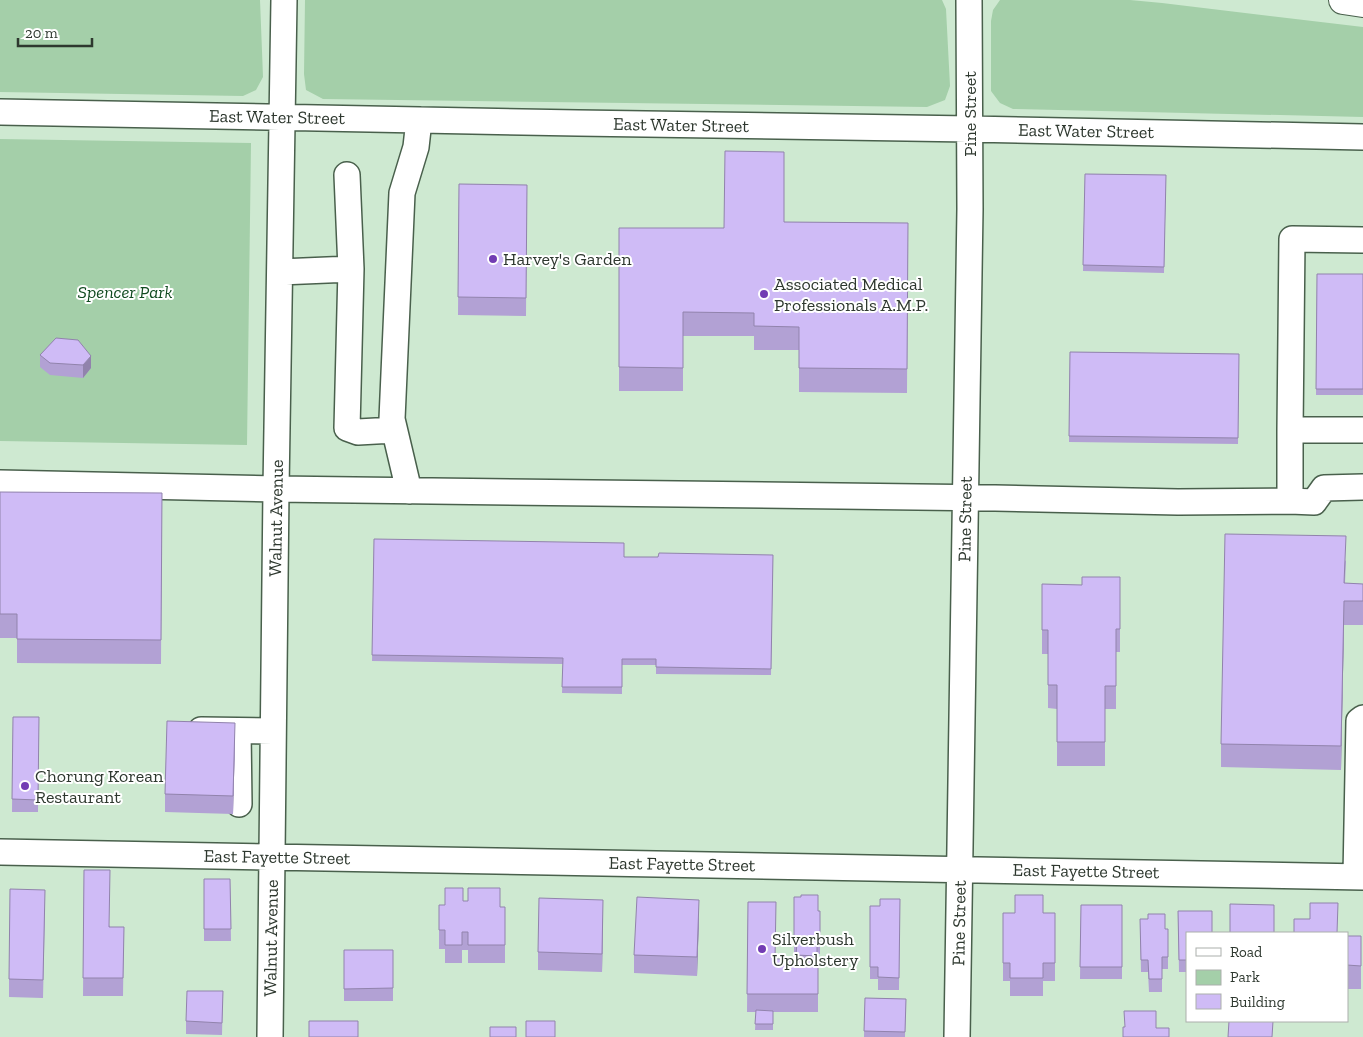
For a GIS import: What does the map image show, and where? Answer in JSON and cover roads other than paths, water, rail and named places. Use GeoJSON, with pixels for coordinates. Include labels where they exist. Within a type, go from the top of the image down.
{"type":"FeatureCollection","features":[{"type":"Feature","properties":{"kind":"main road"},"geometry":{"type":"LineString","coordinates":[[1343,0],[1363,3]]}},
{"type":"Feature","properties":{"kind":"street","name":"Walnut Avenue"},"geometry":{"type":"LineString","coordinates":[[270,1037],[284,0]]}},
{"type":"Feature","properties":{"kind":"street","name":"Pine Street"},"geometry":{"type":"LineString","coordinates":[[957,1037],[966,498],[970,129],[969,0]]}},
{"type":"Feature","properties":{"kind":"street","name":"East Water Street"},"geometry":{"type":"LineString","coordinates":[[0,112],[1363,137]]}},
{"type":"Feature","properties":{"kind":"street"},"geometry":{"type":"LineString","coordinates":[[409,491],[392,419],[402,193],[416,147],[419,120]]}},
{"type":"Feature","properties":{"kind":"street"},"geometry":{"type":"LineString","coordinates":[[347,175],[351,269],[347,428],[358,432],[394,430]]}},
{"type":"Feature","properties":{"kind":"street"},"geometry":{"type":"LineString","coordinates":[[1302,502],[1290,430],[1292,239],[1363,240]]}},
{"type":"Feature","properties":{"kind":"street"},"geometry":{"type":"LineString","coordinates":[[280,272],[351,269]]}},
{"type":"Feature","properties":{"kind":"street"},"geometry":{"type":"LineString","coordinates":[[1290,430],[1363,430]]}},
{"type":"Feature","properties":{"kind":"street"},"geometry":{"type":"LineString","coordinates":[[0,483],[276,489],[1178,502],[1302,502],[1324,488],[1363,487]]}},
{"type":"Feature","properties":{"kind":"street"},"geometry":{"type":"LineString","coordinates":[[1360,876],[1359,721],[1363,718]]}},
{"type":"Feature","properties":{"kind":"street"},"geometry":{"type":"LineString","coordinates":[[182,730],[273,731]]}},
{"type":"Feature","properties":{"kind":"street"},"geometry":{"type":"LineString","coordinates":[[238,731],[239,804]]}},
{"type":"Feature","properties":{"kind":"street","name":"East Fayette Street"},"geometry":{"type":"LineString","coordinates":[[0,852],[1360,876]]}},
{"type":"Feature","properties":{"kind":"place","name":"Harvey's Garden"},"geometry":{"type":"Point","coordinates":[493,259]}},
{"type":"Feature","properties":{"kind":"place","name":"Associated Medical Professionals A.M.P."},"geometry":{"type":"Point","coordinates":[764,294]}},
{"type":"Feature","properties":{"kind":"place","name":"Chorung Korean Restaurant"},"geometry":{"type":"Point","coordinates":[25,786]}},
{"type":"Feature","properties":{"kind":"place","name":"Silverbush Upholstery"},"geometry":{"type":"Point","coordinates":[762,949]}},
{"type":"Feature","properties":{"kind":"park label","name":"Spencer Park"},"geometry":{"type":"Point","coordinates":[125,292]}}]}
